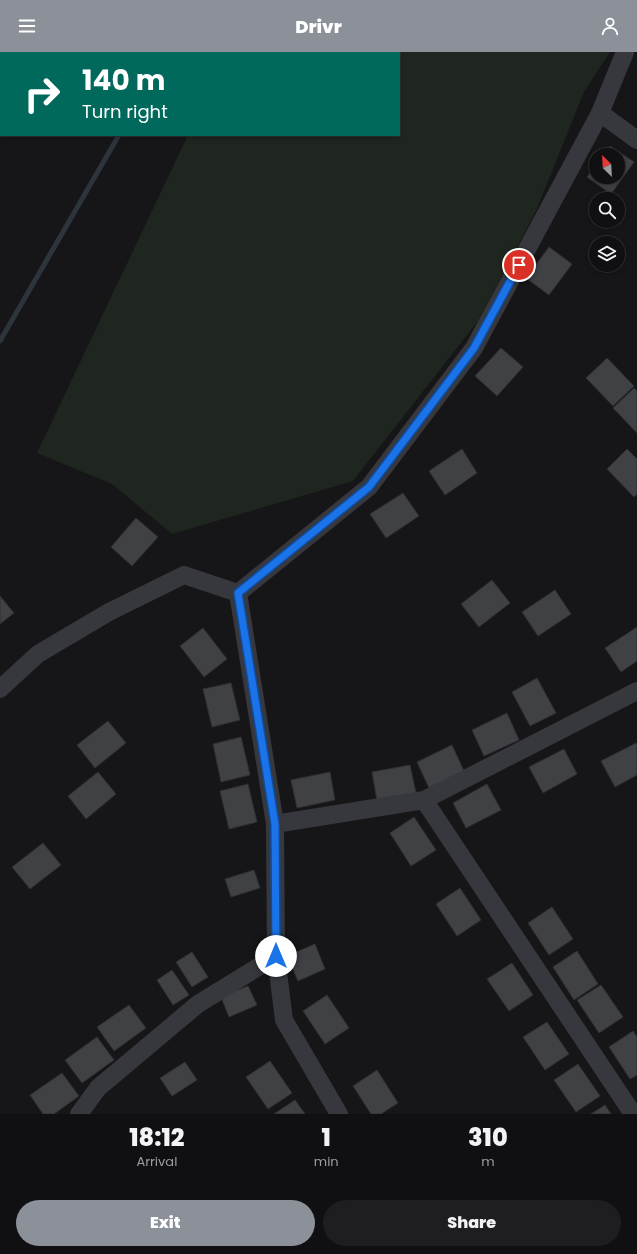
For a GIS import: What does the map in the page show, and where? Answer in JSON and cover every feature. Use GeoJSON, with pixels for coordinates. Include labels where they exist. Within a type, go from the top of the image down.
{"type":"FeatureCollection","features":[{"type":"Feature","properties":{"kind":"street"},"geometry":{"type":"LineString","coordinates":[[238,593],[369,487],[474,348],[600,113],[625,52]]}},
{"type":"Feature","properties":{"kind":"street"},"geometry":{"type":"LineString","coordinates":[[600,113],[637,140]]}},
{"type":"Feature","properties":{"kind":"street"},"geometry":{"type":"LineString","coordinates":[[0,690],[38,654],[109,612],[184,575],[238,593]]}},
{"type":"Feature","properties":{"kind":"street"},"geometry":{"type":"LineString","coordinates":[[238,593],[275,824],[276,956],[284,1020],[338,1114]]}},
{"type":"Feature","properties":{"kind":"street"},"geometry":{"type":"LineString","coordinates":[[275,824],[424,800],[637,692]]}},
{"type":"Feature","properties":{"kind":"street"},"geometry":{"type":"LineString","coordinates":[[424,800],[632,1114]]}},
{"type":"Feature","properties":{"kind":"street"},"geometry":{"type":"LineString","coordinates":[[78,1114],[98,1088],[198,1004],[276,956]]}},
{"type":"Feature","properties":{"kind":"shaded area"},"geometry":{"type":"Polygon","coordinates":[[[400,52],[610,52],[584,92],[536,211],[478,321],[353,481],[172,534],[112,484],[37,453],[188,136],[400,136],[400,52]]]}},
{"type":"Feature","properties":{"kind":"building"},"geometry":{"type":"Polygon","coordinates":[[[625,156],[634,162],[625,175],[625,156]]]}},
{"type":"Feature","properties":{"kind":"building"},"geometry":{"type":"Polygon","coordinates":[[[597,184],[618,184],[612,192],[608,192],[597,184]]]}},
{"type":"Feature","properties":{"kind":"building"},"geometry":{"type":"Polygon","coordinates":[[[549,247],[572,264],[549,295],[526,278],[549,247]]]}},
{"type":"Feature","properties":{"kind":"building"},"geometry":{"type":"Polygon","coordinates":[[[501,348],[523,367],[497,396],[475,376],[501,348]]]}},
{"type":"Feature","properties":{"kind":"building"},"geometry":{"type":"Polygon","coordinates":[[[607,358],[634,386],[613,406],[586,378],[607,358]]]}},
{"type":"Feature","properties":{"kind":"building"},"geometry":{"type":"Polygon","coordinates":[[[634,388],[637,391],[637,433],[613,408],[634,388]]]}},
{"type":"Feature","properties":{"kind":"building"},"geometry":{"type":"Polygon","coordinates":[[[462,449],[477,473],[445,495],[429,471],[462,449]]]}},
{"type":"Feature","properties":{"kind":"building"},"geometry":{"type":"Polygon","coordinates":[[[627,449],[637,459],[637,494],[634,497],[607,469],[627,449]]]}},
{"type":"Feature","properties":{"kind":"building"},"geometry":{"type":"Polygon","coordinates":[[[403,493],[419,516],[386,538],[370,514],[403,493]]]}},
{"type":"Feature","properties":{"kind":"building"},"geometry":{"type":"Polygon","coordinates":[[[136,518],[158,537],[132,566],[111,547],[136,518]]]}},
{"type":"Feature","properties":{"kind":"building"},"geometry":{"type":"Polygon","coordinates":[[[492,580],[510,603],[479,627],[461,604],[492,580]]]}},
{"type":"Feature","properties":{"kind":"building"},"geometry":{"type":"Polygon","coordinates":[[[555,590],[571,614],[538,636],[522,612],[555,590]]]}},
{"type":"Feature","properties":{"kind":"building"},"geometry":{"type":"Polygon","coordinates":[[[0,596],[14,613],[0,624],[0,596]]]}},
{"type":"Feature","properties":{"kind":"building"},"geometry":{"type":"Polygon","coordinates":[[[637,627],[637,661],[621,672],[605,648],[637,627]]]}},
{"type":"Feature","properties":{"kind":"building"},"geometry":{"type":"Polygon","coordinates":[[[203,628],[227,659],[204,677],[180,646],[203,628]]]}},
{"type":"Feature","properties":{"kind":"building"},"geometry":{"type":"Polygon","coordinates":[[[537,678],[556,713],[530,726],[512,692],[537,678]]]}},
{"type":"Feature","properties":{"kind":"building"},"geometry":{"type":"Polygon","coordinates":[[[231,683],[240,720],[212,727],[203,689],[231,683]]]}},
{"type":"Feature","properties":{"kind":"building"},"geometry":{"type":"Polygon","coordinates":[[[507,713],[519,740],[484,756],[472,730],[507,713]]]}},
{"type":"Feature","properties":{"kind":"building"},"geometry":{"type":"Polygon","coordinates":[[[108,721],[126,743],[95,768],[77,745],[108,721]]]}},
{"type":"Feature","properties":{"kind":"building"},"geometry":{"type":"Polygon","coordinates":[[[241,737],[250,775],[221,782],[213,744],[241,737]]]}},
{"type":"Feature","properties":{"kind":"building"},"geometry":{"type":"Polygon","coordinates":[[[636,743],[637,775],[615,787],[601,761],[636,743]]]}},
{"type":"Feature","properties":{"kind":"building"},"geometry":{"type":"Polygon","coordinates":[[[452,745],[464,771],[429,788],[417,762],[452,745]]]}},
{"type":"Feature","properties":{"kind":"building"},"geometry":{"type":"Polygon","coordinates":[[[564,749],[577,774],[543,793],[529,767],[564,749]]]}},
{"type":"Feature","properties":{"kind":"building"},"geometry":{"type":"Polygon","coordinates":[[[410,765],[416,793],[377,801],[372,772],[410,765]]]}},
{"type":"Feature","properties":{"kind":"building"},"geometry":{"type":"Polygon","coordinates":[[[98,772],[116,794],[86,819],[68,796],[98,772]]]}},
{"type":"Feature","properties":{"kind":"building"},"geometry":{"type":"Polygon","coordinates":[[[330,772],[335,800],[297,808],[291,780],[330,772]]]}},
{"type":"Feature","properties":{"kind":"building"},"geometry":{"type":"Polygon","coordinates":[[[248,784],[257,822],[229,829],[220,791],[248,784]]]}},
{"type":"Feature","properties":{"kind":"building"},"geometry":{"type":"Polygon","coordinates":[[[487,784],[501,810],[466,828],[453,803],[487,784]]]}},
{"type":"Feature","properties":{"kind":"building"},"geometry":{"type":"Polygon","coordinates":[[[414,817],[436,850],[411,866],[390,833],[414,817]]]}},
{"type":"Feature","properties":{"kind":"building"},"geometry":{"type":"Polygon","coordinates":[[[43,843],[61,865],[30,889],[12,867],[43,843]]]}},
{"type":"Feature","properties":{"kind":"building"},"geometry":{"type":"Polygon","coordinates":[[[254,870],[260,888],[231,897],[225,879],[254,870]]]}},
{"type":"Feature","properties":{"kind":"building"},"geometry":{"type":"Polygon","coordinates":[[[460,888],[481,920],[457,936],[436,904],[460,888]]]}},
{"type":"Feature","properties":{"kind":"building"},"geometry":{"type":"Polygon","coordinates":[[[552,907],[573,939],[549,955],[528,923],[552,907]]]}},
{"type":"Feature","properties":{"kind":"building"},"geometry":{"type":"Polygon","coordinates":[[[315,944],[325,969],[298,981],[287,956],[315,944]]]}},
{"type":"Feature","properties":{"kind":"building"},"geometry":{"type":"Polygon","coordinates":[[[577,951],[598,984],[574,1000],[553,967],[577,951]]]}},
{"type":"Feature","properties":{"kind":"building"},"geometry":{"type":"Polygon","coordinates":[[[192,952],[208,977],[192,987],[176,962],[192,952]]]}},
{"type":"Feature","properties":{"kind":"building"},"geometry":{"type":"Polygon","coordinates":[[[512,963],[533,995],[509,1011],[487,979],[512,963]]]}},
{"type":"Feature","properties":{"kind":"building"},"geometry":{"type":"Polygon","coordinates":[[[172,970],[189,995],[173,1005],[157,980],[172,970]]]}},
{"type":"Feature","properties":{"kind":"building"},"geometry":{"type":"Polygon","coordinates":[[[601,985],[623,1017],[599,1033],[577,1000],[601,985]]]}},
{"type":"Feature","properties":{"kind":"building"},"geometry":{"type":"Polygon","coordinates":[[[248,986],[257,1005],[229,1017],[221,997],[248,986]]]}},
{"type":"Feature","properties":{"kind":"building"},"geometry":{"type":"Polygon","coordinates":[[[327,995],[349,1028],[325,1044],[303,1011],[327,995]]]}},
{"type":"Feature","properties":{"kind":"building"},"geometry":{"type":"Polygon","coordinates":[[[129,1005],[146,1028],[114,1051],[97,1027],[129,1005]]]}},
{"type":"Feature","properties":{"kind":"building"},"geometry":{"type":"Polygon","coordinates":[[[547,1022],[569,1054],[545,1070],[523,1037],[547,1022]]]}},
{"type":"Feature","properties":{"kind":"building"},"geometry":{"type":"Polygon","coordinates":[[[633,1031],[637,1037],[637,1075],[630,1079],[609,1047],[633,1031]]]}},
{"type":"Feature","properties":{"kind":"building"},"geometry":{"type":"Polygon","coordinates":[[[97,1037],[114,1060],[82,1083],[65,1060],[97,1037]]]}},
{"type":"Feature","properties":{"kind":"building"},"geometry":{"type":"Polygon","coordinates":[[[270,1061],[292,1093],[268,1109],[246,1077],[270,1061]]]}},
{"type":"Feature","properties":{"kind":"building"},"geometry":{"type":"Polygon","coordinates":[[[185,1062],[197,1080],[172,1096],[160,1078],[185,1062]]]}},
{"type":"Feature","properties":{"kind":"building"},"geometry":{"type":"Polygon","coordinates":[[[578,1064],[600,1096],[576,1112],[554,1080],[578,1064]]]}},
{"type":"Feature","properties":{"kind":"building"},"geometry":{"type":"Polygon","coordinates":[[[377,1070],[398,1103],[381,1114],[371,1114],[353,1086],[377,1070]]]}},
{"type":"Feature","properties":{"kind":"building"},"geometry":{"type":"Polygon","coordinates":[[[62,1073],[79,1096],[54,1114],[43,1114],[30,1095],[62,1073]]]}},
{"type":"Feature","properties":{"kind":"building"},"geometry":{"type":"Polygon","coordinates":[[[295,1100],[305,1114],[274,1114],[295,1100]]]}},
{"type":"Feature","properties":{"kind":"building"},"geometry":{"type":"Polygon","coordinates":[[[605,1105],[611,1114],[591,1114],[605,1105]]]}},
{"type":"Feature","properties":{"kind":"waterway"},"geometry":{"type":"LineString","coordinates":[[0,341],[118,136]]}},
{"type":"Feature","properties":{"kind":"route"},"geometry":{"type":"LineString","coordinates":[[276,956],[275,824],[238,593],[369,487],[474,348],[519,265]]}}]}
